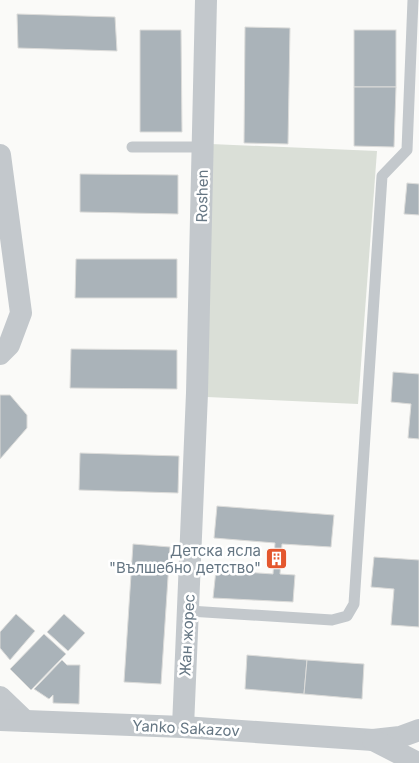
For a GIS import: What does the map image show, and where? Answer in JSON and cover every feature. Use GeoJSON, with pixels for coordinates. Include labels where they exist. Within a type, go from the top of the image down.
{"type":"FeatureCollection","features":[{"type":"Feature","properties":{"kind":"street","name":"Roshen"},"geometry":{"type":"LineString","coordinates":[[197,393],[206,0]]}},
{"type":"Feature","properties":{"kind":"street"},"geometry":{"type":"LineString","coordinates":[[0,155],[22,313],[3,345]]}},
{"type":"Feature","properties":{"kind":"street","name":"Жан жорес"},"geometry":{"type":"LineString","coordinates":[[183,727],[197,393]]}},
{"type":"Feature","properties":{"kind":"street"},"geometry":{"type":"LineString","coordinates":[[0,697],[25,721]]}},
{"type":"Feature","properties":{"kind":"street","name":"Yanko Sakazov"},"geometry":{"type":"LineString","coordinates":[[0,720],[183,727],[373,740],[400,737],[419,730]]}},
{"type":"Feature","properties":{"kind":"street","name":"Yanko Sakazov"},"geometry":{"type":"LineString","coordinates":[[373,740],[418,763]]}},
{"type":"Feature","properties":{"kind":"lane"},"geometry":{"type":"LineString","coordinates":[[188,611],[332,620],[347,616],[354,604],[382,176],[407,150],[413,0]]}},
{"type":"Feature","properties":{"kind":"lane"},"geometry":{"type":"LineString","coordinates":[[132,146],[203,148]]}},
{"type":"Feature","properties":{"kind":"shaded area"},"geometry":{"type":"Polygon","coordinates":[[[211,144],[377,151],[358,404],[207,397],[211,144]]]}},
{"type":"Feature","properties":{"kind":"building"},"geometry":{"type":"Polygon","coordinates":[[[17,14],[115,17],[117,51],[18,48],[17,14]]]}},
{"type":"Feature","properties":{"kind":"building"},"geometry":{"type":"Polygon","coordinates":[[[245,27],[290,28],[288,144],[244,143],[245,27]]]}},
{"type":"Feature","properties":{"kind":"building"},"geometry":{"type":"Polygon","coordinates":[[[140,30],[181,30],[182,132],[140,132],[140,30]]]}},
{"type":"Feature","properties":{"kind":"building"},"geometry":{"type":"Polygon","coordinates":[[[354,30],[396,30],[396,87],[354,87],[354,30]]]}},
{"type":"Feature","properties":{"kind":"building"},"geometry":{"type":"Polygon","coordinates":[[[354,87],[396,87],[394,147],[354,146],[354,87]]]}},
{"type":"Feature","properties":{"kind":"building"},"geometry":{"type":"Polygon","coordinates":[[[80,174],[178,175],[178,214],[80,212],[80,174]]]}},
{"type":"Feature","properties":{"kind":"building"},"geometry":{"type":"Polygon","coordinates":[[[407,183],[419,184],[419,215],[404,214],[407,183]]]}},
{"type":"Feature","properties":{"kind":"building"},"geometry":{"type":"Polygon","coordinates":[[[76,259],[177,259],[177,298],[75,298],[76,259]]]}},
{"type":"Feature","properties":{"kind":"building"},"geometry":{"type":"Polygon","coordinates":[[[71,349],[177,350],[177,389],[70,388],[71,349]]]}},
{"type":"Feature","properties":{"kind":"building"},"geometry":{"type":"Polygon","coordinates":[[[393,372],[419,374],[419,439],[408,438],[411,404],[391,402],[393,372]]]}},
{"type":"Feature","properties":{"kind":"building"},"geometry":{"type":"Polygon","coordinates":[[[0,395],[10,395],[27,415],[27,428],[0,459],[0,395]]]}},
{"type":"Feature","properties":{"kind":"building"},"geometry":{"type":"Polygon","coordinates":[[[80,453],[179,456],[178,493],[79,490],[80,453]]]}},
{"type":"Feature","properties":{"kind":"building","name":"Детска ясла \"Вълшебно детство\""},"geometry":{"type":"Polygon","coordinates":[[[217,506],[334,515],[331,547],[282,544],[280,574],[295,575],[293,602],[213,598],[216,570],[273,574],[275,543],[214,538],[217,506]]]}},
{"type":"Feature","properties":{"kind":"building"},"geometry":{"type":"Polygon","coordinates":[[[133,544],[170,547],[161,684],[124,682],[133,544]]]}},
{"type":"Feature","properties":{"kind":"building"},"geometry":{"type":"Polygon","coordinates":[[[374,557],[419,560],[419,627],[391,625],[394,589],[371,587],[374,557]]]}},
{"type":"Feature","properties":{"kind":"building"},"geometry":{"type":"Polygon","coordinates":[[[16,614],[35,631],[10,660],[0,648],[0,632],[16,614]]]}},
{"type":"Feature","properties":{"kind":"building"},"geometry":{"type":"Polygon","coordinates":[[[64,614],[85,633],[68,651],[47,632],[64,614]]]}},
{"type":"Feature","properties":{"kind":"building"},"geometry":{"type":"Polygon","coordinates":[[[44,634],[66,654],[31,690],[10,669],[44,634]]]}},
{"type":"Feature","properties":{"kind":"building"},"geometry":{"type":"Polygon","coordinates":[[[247,655],[307,660],[304,694],[245,689],[247,655]]]}},
{"type":"Feature","properties":{"kind":"building"},"geometry":{"type":"Polygon","coordinates":[[[62,660],[67,665],[80,665],[79,704],[53,703],[53,695],[49,699],[34,689],[62,660]]]}},
{"type":"Feature","properties":{"kind":"building"},"geometry":{"type":"Polygon","coordinates":[[[307,660],[364,664],[362,699],[304,694],[307,660]]]}},
{"type":"Feature","properties":{"kind":"place","name":"Детска ясла \"Вълшебно детство\""},"geometry":{"type":"Point","coordinates":[277,559]}}]}
